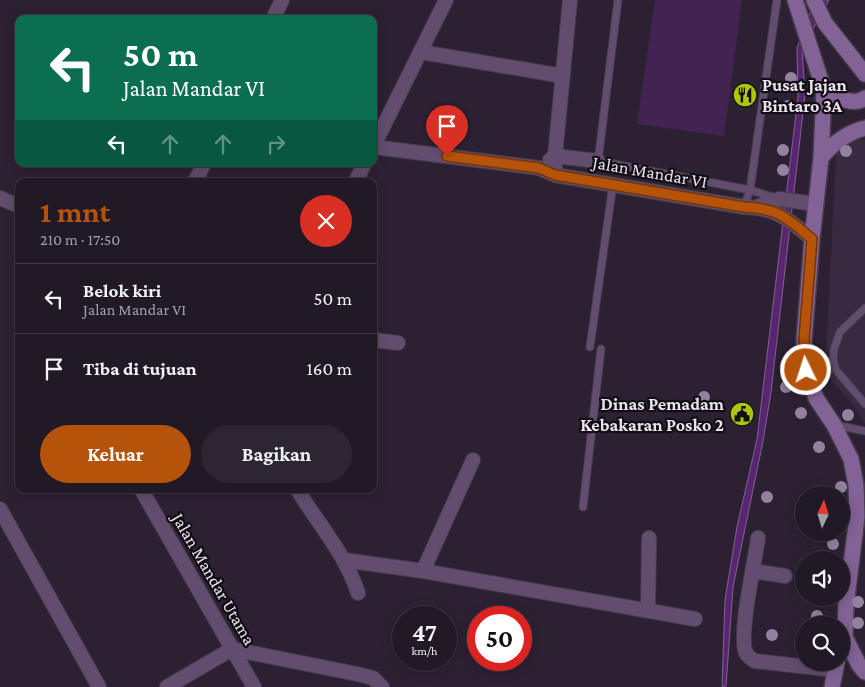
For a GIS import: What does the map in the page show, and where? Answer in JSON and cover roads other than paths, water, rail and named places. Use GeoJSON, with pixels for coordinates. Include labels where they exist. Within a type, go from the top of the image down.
{"type":"FeatureCollection","features":[{"type":"Feature","properties":{"kind":"main road"},"geometry":{"type":"LineString","coordinates":[[794,0],[816,60],[824,90],[821,158],[810,203],[807,235],[804,340],[806,370],[816,398],[834,425],[852,460],[856,485],[857,517],[845,616]]}},
{"type":"Feature","properties":{"kind":"main road"},"geometry":{"type":"LineString","coordinates":[[814,0],[825,23],[836,39],[863,69]]}},
{"type":"Feature","properties":{"kind":"main road"},"geometry":{"type":"LineString","coordinates":[[824,90],[853,102],[858,102],[865,98]]}},
{"type":"Feature","properties":{"kind":"main road"},"geometry":{"type":"LineString","coordinates":[[821,158],[830,147],[842,138],[865,128]]}},
{"type":"Feature","properties":{"kind":"main road"},"geometry":{"type":"LineString","coordinates":[[850,653],[865,672]]}},
{"type":"Feature","properties":{"kind":"main road"},"geometry":{"type":"LineString","coordinates":[[832,687],[835,671]]}},
{"type":"Feature","properties":{"kind":"street"},"geometry":{"type":"LineString","coordinates":[[275,15],[282,0]]}},
{"type":"Feature","properties":{"kind":"street"},"geometry":{"type":"LineString","coordinates":[[377,140],[446,0]]}},
{"type":"Feature","properties":{"kind":"street"},"geometry":{"type":"LineString","coordinates":[[555,175],[555,156],[570,0]]}},
{"type":"Feature","properties":{"kind":"street"},"geometry":{"type":"LineString","coordinates":[[421,52],[563,76]]}},
{"type":"Feature","properties":{"kind":"street","name":"Jalan Mandar VI"},"geometry":{"type":"LineString","coordinates":[[377,146],[539,168],[555,175],[750,207],[783,215],[807,235]]}},
{"type":"Feature","properties":{"kind":"street"},"geometry":{"type":"LineString","coordinates":[[539,168],[555,156]]}},
{"type":"Feature","properties":{"kind":"street","name":"Jalan Mandar VI"},"geometry":{"type":"LineString","coordinates":[[555,156],[598,161]]}},
{"type":"Feature","properties":{"kind":"street"},"geometry":{"type":"LineString","coordinates":[[0,198],[15,204]]}},
{"type":"Feature","properties":{"kind":"street"},"geometry":{"type":"LineString","coordinates":[[750,207],[780,199],[810,203]]}},
{"type":"Feature","properties":{"kind":"street"},"geometry":{"type":"LineString","coordinates":[[377,340],[398,343]]}},
{"type":"Feature","properties":{"kind":"street"},"geometry":{"type":"LineString","coordinates":[[423,570],[472,460]]}},
{"type":"Feature","properties":{"kind":"street","name":"Jalan Mandar Utama"},"geometry":{"type":"LineString","coordinates":[[143,493],[254,687]]}},
{"type":"Feature","properties":{"kind":"street"},"geometry":{"type":"LineString","coordinates":[[303,493],[344,560],[358,593]]}},
{"type":"Feature","properties":{"kind":"street"},"geometry":{"type":"LineString","coordinates":[[0,510],[99,687]]}},
{"type":"Feature","properties":{"kind":"street"},"geometry":{"type":"LineString","coordinates":[[648,538],[648,611]]}},
{"type":"Feature","properties":{"kind":"street"},"geometry":{"type":"LineString","coordinates":[[758,538],[744,621],[745,652],[755,661],[795,663]]}},
{"type":"Feature","properties":{"kind":"street"},"geometry":{"type":"LineString","coordinates":[[344,560],[423,570],[695,619]]}},
{"type":"Feature","properties":{"kind":"street"},"geometry":{"type":"LineString","coordinates":[[753,571],[785,576]]}},
{"type":"Feature","properties":{"kind":"street"},"geometry":{"type":"LineString","coordinates":[[167,687],[232,650],[373,678],[382,687]]}},
{"type":"Feature","properties":{"kind":"lane"},"geometry":{"type":"LineString","coordinates":[[618,0],[598,161],[750,190],[780,199]]}},
{"type":"Feature","properties":{"kind":"lane"},"geometry":{"type":"LineString","coordinates":[[750,207],[750,190],[777,0]]}},
{"type":"Feature","properties":{"kind":"lane"},"geometry":{"type":"LineString","coordinates":[[590,347],[613,184]]}},
{"type":"Feature","properties":{"kind":"lane"},"geometry":{"type":"LineString","coordinates":[[865,308],[840,332],[834,349],[833,360],[836,370],[865,404]]}},
{"type":"Feature","properties":{"kind":"lane"},"geometry":{"type":"LineString","coordinates":[[583,507],[601,348]]}},
{"type":"Feature","properties":{"kind":"lane"},"geometry":{"type":"LineString","coordinates":[[834,425],[865,431]]}},
{"type":"Feature","properties":{"kind":"place","name":"Pusat Jajan Bintaro 3A"},"geometry":{"type":"Point","coordinates":[745,95]}},
{"type":"Feature","properties":{"kind":"place","name":"Dinas Pemadam Kebakaran Posko 2"},"geometry":{"type":"Point","coordinates":[742,414]}}]}
